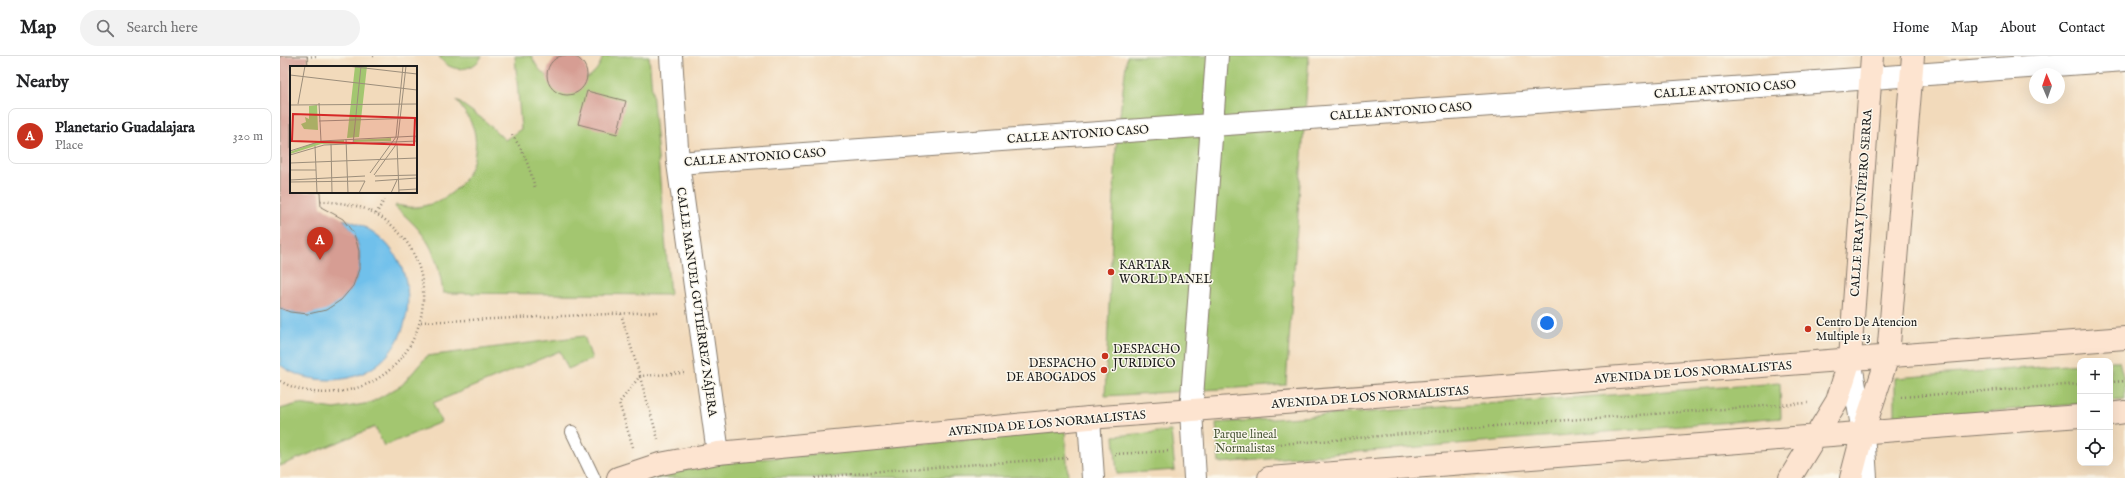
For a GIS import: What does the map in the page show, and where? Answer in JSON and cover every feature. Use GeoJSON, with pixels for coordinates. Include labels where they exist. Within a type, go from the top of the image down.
{"type":"FeatureCollection","features":[{"type":"Feature","properties":{"kind":"street","name":"CALLE MANUEL GUTIÉRREZ NÁJERA"},"geometry":{"type":"LineString","coordinates":[[671,56],[678,163],[718,453]]}},
{"type":"Feature","properties":{"kind":"street"},"geometry":{"type":"LineString","coordinates":[[1195,478],[1191,411],[1217,56]]}},
{"type":"Feature","properties":{"kind":"street","name":"CALLE FRAY JUNÍPERO SERRA"},"geometry":{"type":"LineString","coordinates":[[1790,478],[1837,401],[1850,359],[1872,56]]}},
{"type":"Feature","properties":{"kind":"street","name":"CALLE ANTONIO CASO"},"geometry":{"type":"LineString","coordinates":[[678,163],[1212,124],[1870,79],[1912,66],[2125,60]]}},
{"type":"Feature","properties":{"kind":"street"},"geometry":{"type":"LineString","coordinates":[[1852,478],[1873,398],[1888,356],[1912,66]]}},
{"type":"Feature","properties":{"kind":"street","name":"AVENIDA DE LOS NORMALISTAS"},"geometry":{"type":"LineString","coordinates":[[618,478],[660,464],[718,453],[1089,418],[2125,338]]}},
{"type":"Feature","properties":{"kind":"street"},"geometry":{"type":"LineString","coordinates":[[1850,359],[1863,432],[1866,478]]}},
{"type":"Feature","properties":{"kind":"street"},"geometry":{"type":"LineString","coordinates":[[2113,414],[2125,412]]}},
{"type":"Feature","properties":{"kind":"street"},"geometry":{"type":"LineString","coordinates":[[1269,478],[2077,416]]}},
{"type":"Feature","properties":{"kind":"street"},"geometry":{"type":"LineString","coordinates":[[1089,418],[1093,478]]}},
{"type":"Feature","properties":{"kind":"lane"},"geometry":{"type":"LineString","coordinates":[[572,432],[594,478]]}},
{"type":"Feature","properties":{"kind":"path"},"geometry":{"type":"LineString","coordinates":[[307,57],[316,56]]}},
{"type":"Feature","properties":{"kind":"path"},"geometry":{"type":"LineString","coordinates":[[512,135],[527,161],[535,188]]}},
{"type":"Feature","properties":{"kind":"path"},"geometry":{"type":"LineString","coordinates":[[376,214],[384,200]]}},
{"type":"Feature","properties":{"kind":"path"},"geometry":{"type":"LineString","coordinates":[[280,381],[295,389],[327,394],[360,388],[387,373],[392,368],[408,350],[421,322],[424,291],[416,261],[400,234],[376,214],[347,203],[321,201]]}},
{"type":"Feature","properties":{"kind":"path"},"geometry":{"type":"LineString","coordinates":[[421,322],[658,312]]}},
{"type":"Feature","properties":{"kind":"path"},"geometry":{"type":"LineString","coordinates":[[621,314],[659,442]]}},
{"type":"Feature","properties":{"kind":"path"},"geometry":{"type":"LineString","coordinates":[[634,449],[619,403],[640,376],[688,372]]}},
{"type":"Feature","properties":{"kind":"path"},"geometry":{"type":"LineString","coordinates":[[2113,382],[2125,381]]}},
{"type":"Feature","properties":{"kind":"path"},"geometry":{"type":"LineString","coordinates":[[1873,398],[2077,384]]}},
{"type":"Feature","properties":{"kind":"path"},"geometry":{"type":"LineString","coordinates":[[814,478],[891,470],[1837,401]]}},
{"type":"Feature","properties":{"kind":"green space"},"geometry":{"type":"Polygon","coordinates":[[[439,56],[482,56],[473,66],[460,69],[448,66],[439,56]]]}},
{"type":"Feature","properties":{"kind":"green space"},"geometry":{"type":"Polygon","coordinates":[[[515,56],[532,56],[538,68],[547,76],[557,81],[568,83],[589,77],[598,68],[603,56],[649,56],[670,295],[443,293],[441,278],[434,254],[429,244],[415,226],[395,207],[396,205],[417,207],[442,199],[461,183],[468,173],[473,161],[475,135],[470,121],[456,100],[484,120],[505,140],[521,129],[515,56]]]}},
{"type":"Feature","properties":{"kind":"green space"},"geometry":{"type":"Polygon","coordinates":[[[1127,56],[1309,56],[1286,385],[1105,396],[1116,148],[1127,56]]]}},
{"type":"Feature","properties":{"kind":"green space"},"geometry":{"type":"Polygon","coordinates":[[[584,336],[592,359],[568,369],[560,351],[433,403],[441,422],[384,446],[375,427],[280,466],[280,409],[298,404],[335,409],[370,403],[402,385],[427,356],[584,336]]]}},
{"type":"Feature","properties":{"kind":"green space"},"geometry":{"type":"Polygon","coordinates":[[[2113,361],[2119,361],[2125,384],[2125,400],[2113,401],[2113,361]]]}},
{"type":"Feature","properties":{"kind":"green space"},"geometry":{"type":"Polygon","coordinates":[[[2077,364],[2077,404],[1895,419],[1895,378],[2077,364]]]}},
{"type":"Feature","properties":{"kind":"green space","name":"Parque lineal Normalistas"},"geometry":{"type":"Polygon","coordinates":[[[1780,383],[1781,418],[1219,463],[1216,423],[1780,383]]]}},
{"type":"Feature","properties":{"kind":"green space"},"geometry":{"type":"Polygon","coordinates":[[[1065,430],[1068,477],[649,478],[709,464],[1065,430]]]}},
{"type":"Feature","properties":{"kind":"green space"},"geometry":{"type":"Polygon","coordinates":[[[1171,431],[1175,470],[1117,474],[1114,436],[1171,431]]]}},
{"type":"Feature","properties":{"kind":"water"},"geometry":{"type":"Polygon","coordinates":[[[343,219],[374,232],[394,254],[405,280],[408,307],[401,334],[385,357],[362,373],[331,380],[310,378],[298,375],[280,365],[280,308],[295,312],[310,313],[324,309],[336,303],[347,293],[355,281],[359,267],[359,251],[351,230],[343,219]]]}},
{"type":"Feature","properties":{"kind":"building"},"geometry":{"type":"Polygon","coordinates":[[[571,55],[578,58],[584,64],[587,75],[586,83],[578,92],[571,95],[563,95],[556,92],[548,83],[547,71],[550,64],[559,56],[571,55]]]}},
{"type":"Feature","properties":{"kind":"building"},"geometry":{"type":"Polygon","coordinates":[[[280,56],[307,56],[308,66],[290,66],[290,193],[320,193],[321,207],[343,219],[354,234],[359,251],[359,269],[353,286],[341,300],[326,310],[308,314],[290,312],[280,308],[280,56]]]}},
{"type":"Feature","properties":{"kind":"building"},"geometry":{"type":"Polygon","coordinates":[[[587,91],[626,101],[617,134],[578,124],[587,91]]]}},
{"type":"Feature","properties":{"kind":"place","name":"Planetario Guadalajara"},"geometry":{"type":"Point","coordinates":[320,260]}},
{"type":"Feature","properties":{"kind":"place","name":"KARTAR WORLD PANEL"},"geometry":{"type":"Point","coordinates":[1111,272]}},
{"type":"Feature","properties":{"kind":"place","name":"Centro De Atencion Multiple 13"},"geometry":{"type":"Point","coordinates":[1808,329]}},
{"type":"Feature","properties":{"kind":"place","name":"DESPACHO JURIDICO"},"geometry":{"type":"Point","coordinates":[1105,356]}},
{"type":"Feature","properties":{"kind":"place","name":"DESPACHO DE ABOGADOS"},"geometry":{"type":"Point","coordinates":[1104,370]}}]}
